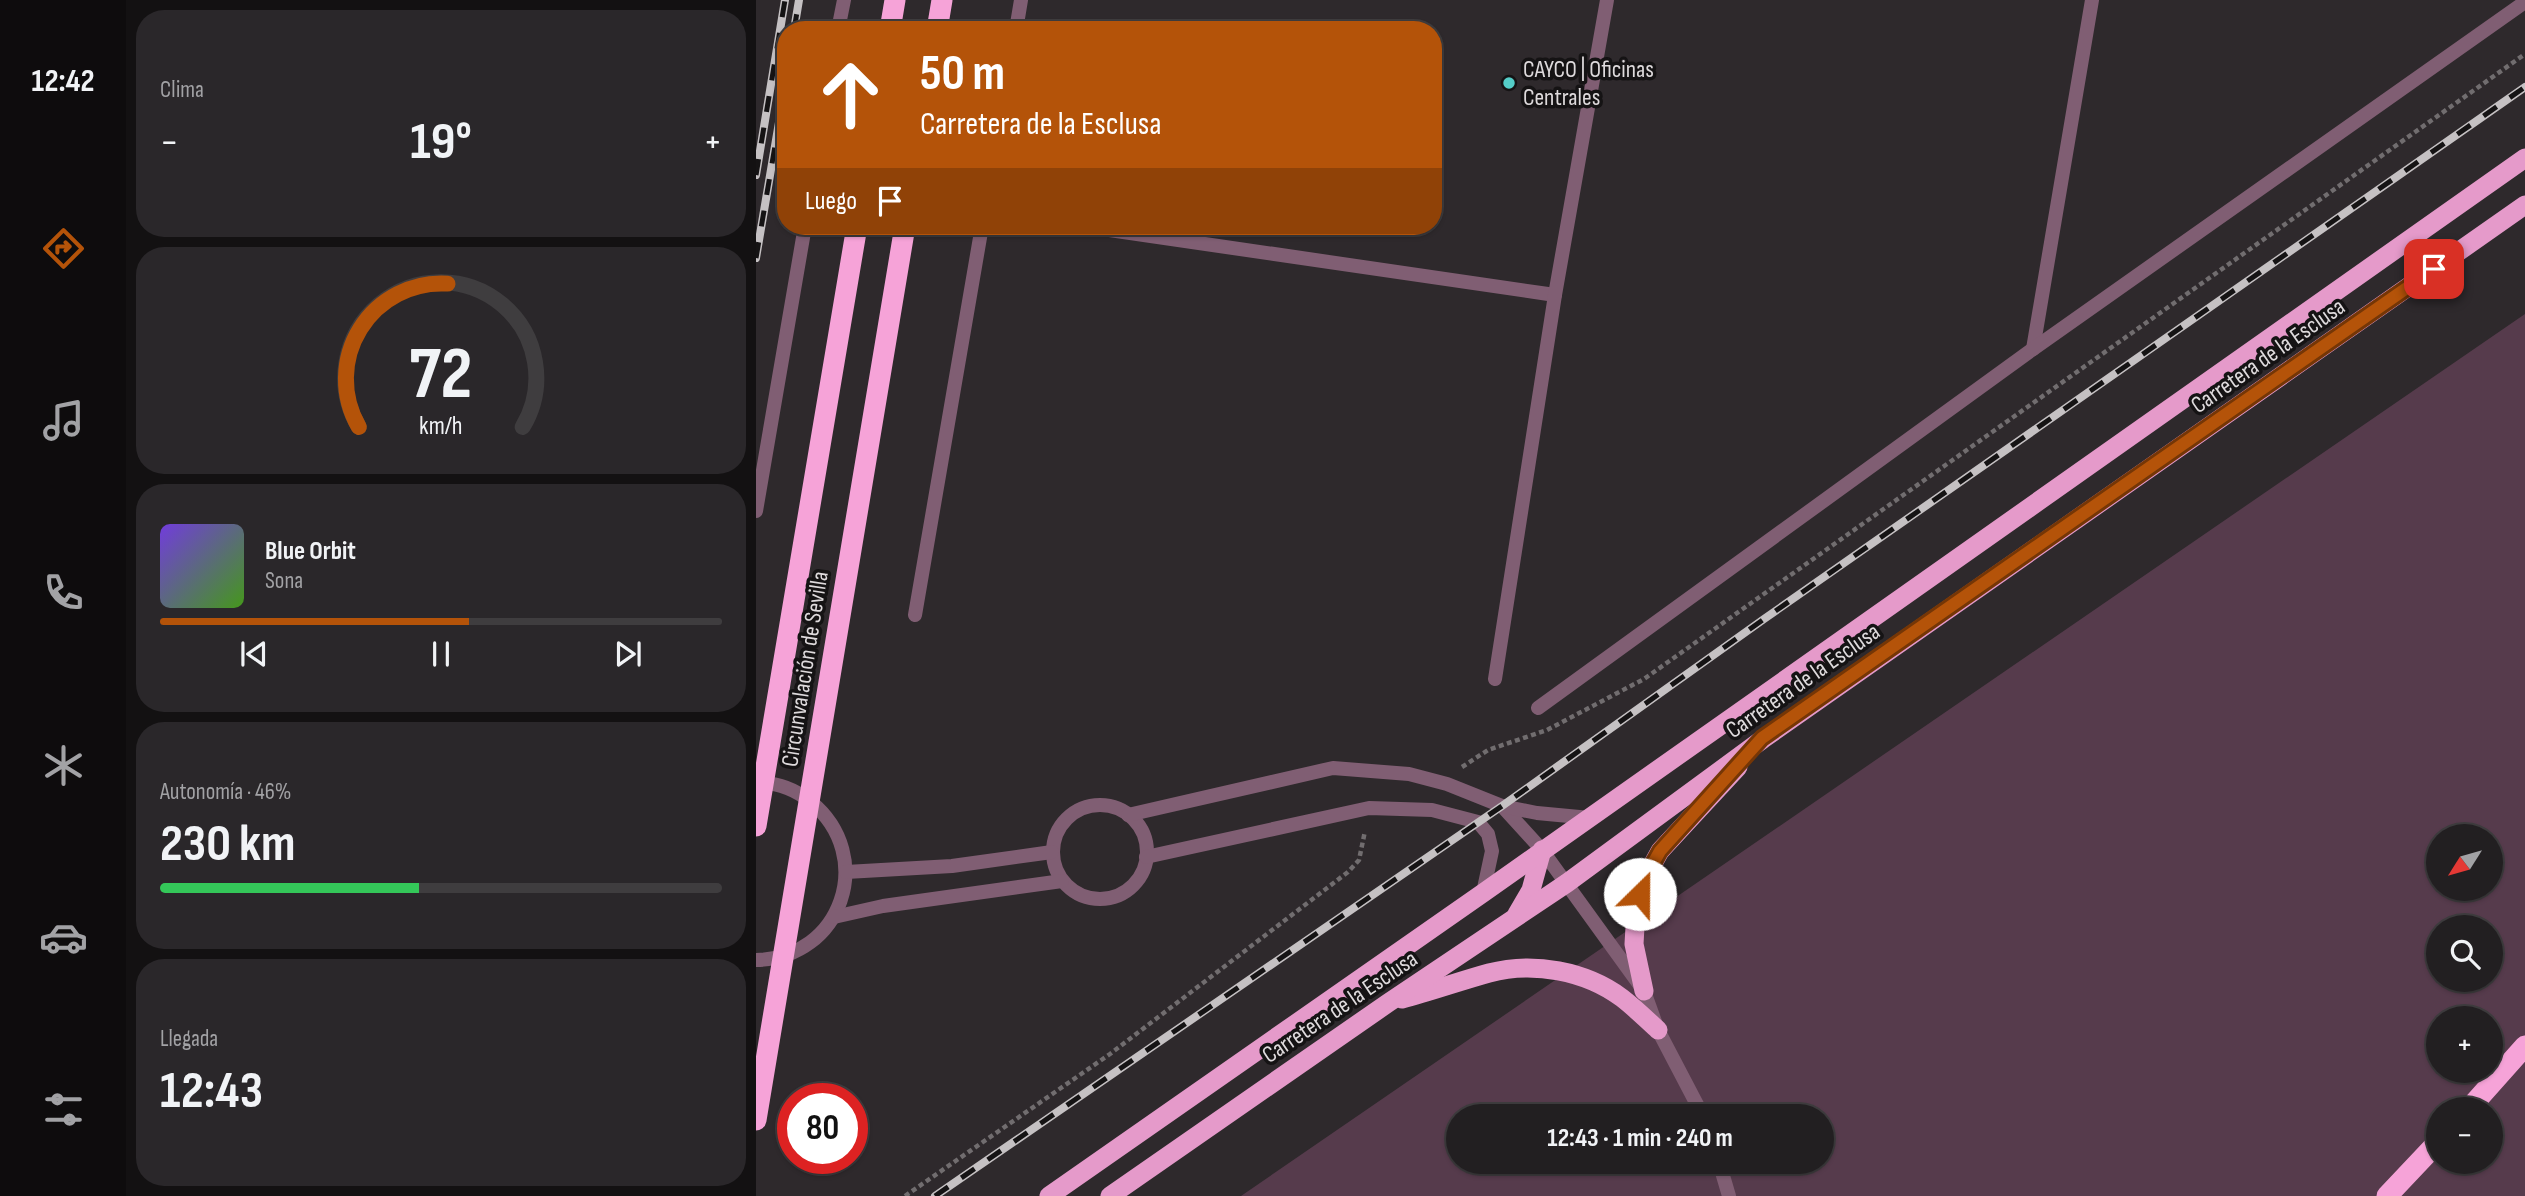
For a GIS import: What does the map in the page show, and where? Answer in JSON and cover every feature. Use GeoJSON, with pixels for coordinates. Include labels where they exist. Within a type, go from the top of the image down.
{"type":"FeatureCollection","features":[{"type":"Feature","properties":{"kind":"highway"},"geometry":{"type":"LineString","coordinates":[[892,21],[895,0]]}},
{"type":"Feature","properties":{"kind":"highway"},"geometry":{"type":"LineString","coordinates":[[938,21],[942,0]]}},
{"type":"Feature","properties":{"kind":"highway","name":"Carretera de la Esclusa"},"geometry":{"type":"LineString","coordinates":[[1049,1196],[2525,158]]}},
{"type":"Feature","properties":{"kind":"highway","name":"Carretera de la Esclusa"},"geometry":{"type":"LineString","coordinates":[[1110,1196],[1388,1003],[1567,883],[1762,738],[2525,205]]}},
{"type":"Feature","properties":{"kind":"highway","name":"Circunvalación de Sevilla"},"geometry":{"type":"LineString","coordinates":[[756,827],[855,235]]}},
{"type":"Feature","properties":{"kind":"highway","name":"Circunvalación de Sevilla"},"geometry":{"type":"LineString","coordinates":[[756,1120],[904,235]]}},
{"type":"Feature","properties":{"kind":"highway"},"geometry":{"type":"LineString","coordinates":[[1644,991],[1634,944],[1636,910],[1645,878],[1660,851],[1762,738]]}},
{"type":"Feature","properties":{"kind":"highway"},"geometry":{"type":"LineString","coordinates":[[1514,919],[1531,890],[1542,850]]}},
{"type":"Feature","properties":{"kind":"highway"},"geometry":{"type":"LineString","coordinates":[[1388,1003],[1491,972],[1532,967],[1576,974],[1620,997],[1658,1030]]}},
{"type":"Feature","properties":{"kind":"highway"},"geometry":{"type":"LineString","coordinates":[[2480,1097],[2525,1046]]}},
{"type":"Feature","properties":{"kind":"highway"},"geometry":{"type":"LineString","coordinates":[[2387,1196],[2426,1155]]}},
{"type":"Feature","properties":{"kind":"street"},"geometry":{"type":"LineString","coordinates":[[840,21],[844,0]]}},
{"type":"Feature","properties":{"kind":"street"},"geometry":{"type":"LineString","coordinates":[[1018,21],[1021,0]]}},
{"type":"Feature","properties":{"kind":"street"},"geometry":{"type":"LineString","coordinates":[[1494,679],[1555,295],[1607,0]]}},
{"type":"Feature","properties":{"kind":"street"},"geometry":{"type":"LineString","coordinates":[[2033,349],[2092,0]]}},
{"type":"Feature","properties":{"kind":"street"},"geometry":{"type":"LineString","coordinates":[[1538,708],[2033,349],[2525,2]]}},
{"type":"Feature","properties":{"kind":"street"},"geometry":{"type":"LineString","coordinates":[[756,511],[803,235]]}},
{"type":"Feature","properties":{"kind":"street"},"geometry":{"type":"LineString","coordinates":[[915,615],[980,235]]}},
{"type":"Feature","properties":{"kind":"street"},"geometry":{"type":"LineString","coordinates":[[1144,235],[1555,295]]}},
{"type":"Feature","properties":{"kind":"street"},"geometry":{"type":"LineString","coordinates":[[1128,815],[1333,768],[1409,774],[1447,784],[1503,806],[1537,813],[1590,818]]}},
{"type":"Feature","properties":{"kind":"street"},"geometry":{"type":"LineString","coordinates":[[756,783],[769,783],[799,793],[824,813],[841,840],[846,872],[843,895],[834,917],[818,937],[796,952],[771,960],[756,960]]}},
{"type":"Feature","properties":{"kind":"street"},"geometry":{"type":"LineString","coordinates":[[1106,805],[1128,815],[1142,832],[1147,847],[1141,876],[1131,888],[1118,896],[1103,900],[1087,898],[1073,891],[1062,881],[1052,852],[1055,836],[1063,822],[1075,812],[1090,806],[1106,805]]}},
{"type":"Feature","properties":{"kind":"street"},"geometry":{"type":"LineString","coordinates":[[1503,806],[1542,850],[1644,991],[1658,1030],[1697,1104]]}},
{"type":"Feature","properties":{"kind":"street"},"geometry":{"type":"LineString","coordinates":[[1146,857],[1369,808],[1432,810],[1478,822],[1488,834],[1492,851],[1483,893]]}},
{"type":"Feature","properties":{"kind":"street"},"geometry":{"type":"LineString","coordinates":[[846,872],[953,866],[1052,852]]}},
{"type":"Feature","properties":{"kind":"street"},"geometry":{"type":"LineString","coordinates":[[834,917],[883,906],[1062,881]]}},
{"type":"Feature","properties":{"kind":"street"},"geometry":{"type":"LineString","coordinates":[[1723,1174],[1729,1196]]}},
{"type":"Feature","properties":{"kind":"path"},"geometry":{"type":"LineString","coordinates":[[1459,768],[1468,765],[1488,750],[1547,730],[1644,679],[2525,54]]}},
{"type":"Feature","properties":{"kind":"path"},"geometry":{"type":"LineString","coordinates":[[905,1196],[1110,1054],[1348,872],[1359,860],[1369,808]]}},
{"type":"Feature","properties":{"kind":"shaded area"},"geometry":{"type":"Polygon","coordinates":[[[2525,314],[2525,1196],[1241,1196],[2525,314]]]}},
{"type":"Feature","properties":{"kind":"railway"},"geometry":{"type":"LineString","coordinates":[[782,21],[785,0]]}},
{"type":"Feature","properties":{"kind":"railway"},"geometry":{"type":"LineString","coordinates":[[796,21],[799,0]]}},
{"type":"Feature","properties":{"kind":"railway"},"geometry":{"type":"LineString","coordinates":[[756,175],[777,48]]}},
{"type":"Feature","properties":{"kind":"railway"},"geometry":{"type":"LineString","coordinates":[[935,1196],[1502,806],[1764,619],[2525,87]]}},
{"type":"Feature","properties":{"kind":"railway"},"geometry":{"type":"LineString","coordinates":[[756,258],[777,134]]}},
{"type":"Feature","properties":{"kind":"place","name":"CAYCO | Oficinas Centrales"},"geometry":{"type":"Point","coordinates":[1509,83]}},
{"type":"Feature","properties":{"kind":"route"},"geometry":{"type":"LineString","coordinates":[[1640,894],[1645,878],[1660,851],[1762,738],[2434,269]]}}]}
